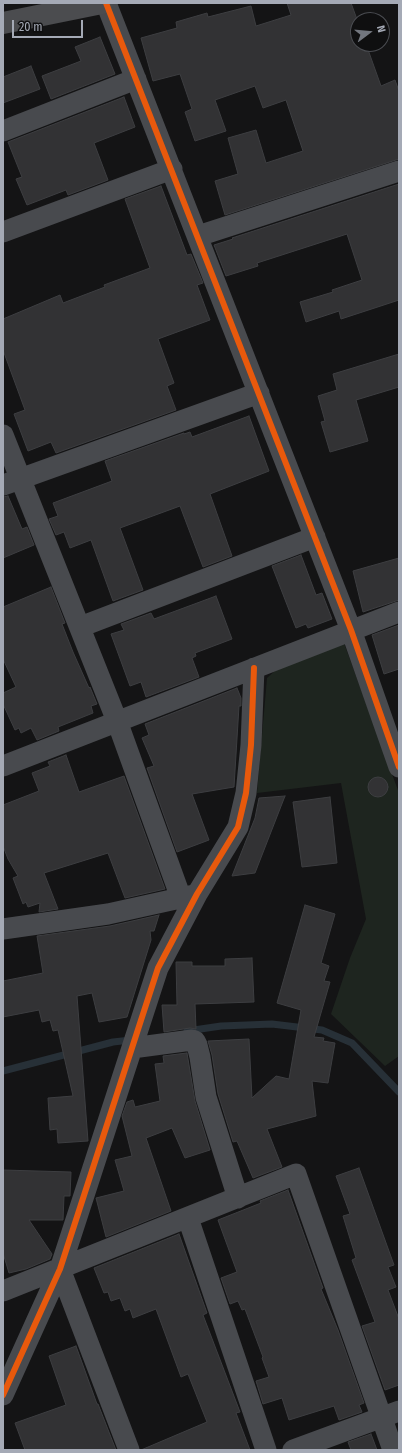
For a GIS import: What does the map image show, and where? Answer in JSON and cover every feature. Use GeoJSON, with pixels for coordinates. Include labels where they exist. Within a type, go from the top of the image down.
{"type":"FeatureCollection","features":[{"type":"Feature","properties":{"kind":"highway"},"geometry":{"type":"LineString","coordinates":[[3,23],[102,3]]}},
{"type":"Feature","properties":{"kind":"street"},"geometry":{"type":"LineString","coordinates":[[106,3],[351,630],[399,767]]}},
{"type":"Feature","properties":{"kind":"street"},"geometry":{"type":"LineString","coordinates":[[3,131],[136,79]]}},
{"type":"Feature","properties":{"kind":"street"},"geometry":{"type":"LineString","coordinates":[[3,232],[172,169]]}},
{"type":"Feature","properties":{"kind":"street"},"geometry":{"type":"LineString","coordinates":[[198,236],[399,171]]}},
{"type":"Feature","properties":{"kind":"street"},"geometry":{"type":"LineString","coordinates":[[12,481],[259,393]]}},
{"type":"Feature","properties":{"kind":"street"},"geometry":{"type":"LineString","coordinates":[[3,435],[12,481],[80,627],[189,896]]}},
{"type":"Feature","properties":{"kind":"street"},"geometry":{"type":"LineString","coordinates":[[80,627],[315,537]]}},
{"type":"Feature","properties":{"kind":"street"},"geometry":{"type":"LineString","coordinates":[[4,763],[399,612]]}},
{"type":"Feature","properties":{"kind":"street"},"geometry":{"type":"LineString","coordinates":[[3,1395],[60,1269],[158,968],[189,896],[238,827],[246,793],[251,745],[254,668]]}},
{"type":"Feature","properties":{"kind":"street"},"geometry":{"type":"LineString","coordinates":[[3,929],[108,914],[189,896]]}},
{"type":"Feature","properties":{"kind":"street"},"geometry":{"type":"LineString","coordinates":[[132,1048],[192,1040],[195,1041],[200,1057],[206,1097],[238,1198]]}},
{"type":"Feature","properties":{"kind":"street"},"geometry":{"type":"LineString","coordinates":[[3,1291],[296,1174],[390,1414],[393,1450]]}},
{"type":"Feature","properties":{"kind":"street"},"geometry":{"type":"LineString","coordinates":[[188,1218],[266,1450]]}},
{"type":"Feature","properties":{"kind":"street"},"geometry":{"type":"LineString","coordinates":[[60,1269],[129,1450]]}},
{"type":"Feature","properties":{"kind":"street"},"geometry":{"type":"LineString","coordinates":[[293,1450],[390,1414]]}},
{"type":"Feature","properties":{"kind":"shaded area"},"geometry":{"type":"Polygon","coordinates":[[[344,643],[399,793],[399,1056],[385,1066],[331,1014],[350,958],[366,919],[341,783],[257,793],[267,678],[278,668],[344,643]]]}},
{"type":"Feature","properties":{"kind":"building"},"geometry":{"type":"Polygon","coordinates":[[[287,3],[351,3],[354,12],[350,12],[350,52],[369,52],[381,86],[395,80],[399,91],[399,159],[225,215],[215,181],[238,174],[228,138],[256,130],[266,163],[303,151],[286,100],[263,108],[255,86],[215,100],[226,131],[195,141],[185,112],[192,109],[180,74],[153,81],[141,38],[177,28],[176,22],[207,13],[208,17],[251,6],[256,26],[291,15],[287,3]]]}},
{"type":"Feature","properties":{"kind":"building"},"geometry":{"type":"Polygon","coordinates":[[[100,37],[115,74],[51,99],[42,76],[81,61],[75,47],[100,37]]]}},
{"type":"Feature","properties":{"kind":"building"},"geometry":{"type":"Polygon","coordinates":[[[31,66],[40,89],[3,103],[3,77],[31,66]]]}},
{"type":"Feature","properties":{"kind":"building"},"geometry":{"type":"Polygon","coordinates":[[[124,97],[135,127],[94,143],[108,180],[68,195],[66,190],[27,205],[16,179],[22,177],[8,142],[124,97]]]}},
{"type":"Feature","properties":{"kind":"building"},"geometry":{"type":"Polygon","coordinates":[[[399,184],[399,300],[341,319],[339,311],[306,322],[300,302],[333,292],[332,290],[362,280],[347,234],[257,263],[258,266],[226,276],[214,245],[399,184]]]}},
{"type":"Feature","properties":{"kind":"building"},"geometry":{"type":"Polygon","coordinates":[[[161,186],[187,255],[191,254],[203,283],[197,285],[210,320],[158,339],[174,383],[167,386],[176,410],[56,453],[51,442],[28,451],[14,414],[25,410],[3,350],[3,319],[60,295],[63,303],[105,287],[104,285],[150,268],[125,199],[161,186]]]}},
{"type":"Feature","properties":{"kind":"building"},"geometry":{"type":"Polygon","coordinates":[[[399,354],[399,387],[356,400],[368,441],[330,452],[321,422],[325,421],[318,396],[337,390],[333,374],[399,354]]]}},
{"type":"Feature","properties":{"kind":"building"},"geometry":{"type":"Polygon","coordinates":[[[249,416],[269,471],[210,494],[232,556],[203,567],[180,506],[120,528],[143,590],[113,601],[91,540],[70,548],[64,532],[56,535],[49,519],[58,516],[53,503],[112,481],[105,461],[184,433],[190,432],[192,437],[249,416]]]}},
{"type":"Feature","properties":{"kind":"building"},"geometry":{"type":"Polygon","coordinates":[[[8,496],[22,529],[27,527],[34,545],[3,558],[3,497],[8,496]]]}},
{"type":"Feature","properties":{"kind":"building"},"geometry":{"type":"Polygon","coordinates":[[[301,555],[316,595],[322,593],[332,619],[308,628],[306,624],[296,628],[272,566],[301,555]]]}},
{"type":"Feature","properties":{"kind":"building"},"geometry":{"type":"Polygon","coordinates":[[[399,558],[399,600],[363,612],[353,571],[399,558]]]}},
{"type":"Feature","properties":{"kind":"building"},"geometry":{"type":"Polygon","coordinates":[[[51,587],[65,623],[62,624],[73,652],[97,704],[91,706],[93,713],[58,727],[59,731],[37,740],[31,728],[21,733],[19,728],[15,730],[3,704],[3,693],[16,687],[3,659],[3,607],[51,587]]]}},
{"type":"Feature","properties":{"kind":"building"},"geometry":{"type":"Polygon","coordinates":[[[216,596],[232,639],[195,653],[196,656],[192,658],[199,677],[146,697],[141,682],[130,686],[111,634],[124,630],[121,624],[151,613],[154,619],[216,596]]]}},
{"type":"Feature","properties":{"kind":"building"},"geometry":{"type":"Polygon","coordinates":[[[399,625],[399,669],[384,674],[372,635],[399,625]]]}},
{"type":"Feature","properties":{"kind":"building"},"geometry":{"type":"Polygon","coordinates":[[[237,688],[241,698],[241,706],[239,706],[234,787],[192,794],[209,840],[177,852],[147,768],[154,766],[142,738],[149,735],[145,724],[237,688]]]}},
{"type":"Feature","properties":{"kind":"building"},"geometry":{"type":"Polygon","coordinates":[[[66,755],[79,792],[124,776],[165,889],[125,898],[108,853],[44,873],[58,909],[39,912],[40,903],[28,907],[26,902],[23,904],[13,878],[18,876],[8,859],[3,846],[3,805],[39,791],[32,773],[50,766],[48,762],[66,755]]]}},
{"type":"Feature","properties":{"kind":"building"},"geometry":{"type":"Polygon","coordinates":[[[378,777],[385,780],[388,787],[385,794],[378,797],[371,794],[368,787],[371,780],[378,777]]]}},
{"type":"Feature","properties":{"kind":"building"},"geometry":{"type":"Polygon","coordinates":[[[285,796],[255,873],[232,876],[255,818],[259,798],[285,796]]]}},
{"type":"Feature","properties":{"kind":"building"},"geometry":{"type":"Polygon","coordinates":[[[330,797],[337,863],[302,867],[293,802],[330,797]]]}},
{"type":"Feature","properties":{"kind":"building"},"geometry":{"type":"Polygon","coordinates":[[[305,905],[335,914],[321,963],[329,966],[324,981],[330,982],[314,1037],[324,1038],[323,1041],[335,1043],[328,1083],[312,1081],[316,1116],[267,1129],[282,1167],[253,1178],[237,1141],[233,1142],[218,1094],[212,1055],[208,1041],[249,1039],[252,1098],[276,1076],[289,1079],[301,1010],[277,1003],[305,905]]]}},
{"type":"Feature","properties":{"kind":"building"},"geometry":{"type":"Polygon","coordinates":[[[159,915],[154,931],[150,931],[151,940],[127,1017],[99,1022],[92,993],[77,996],[88,1141],[58,1143],[57,1129],[50,1130],[48,1098],[73,1096],[58,1030],[53,1031],[50,1020],[42,1022],[39,1010],[3,1017],[3,981],[43,973],[37,936],[110,926],[159,915]]]}},
{"type":"Feature","properties":{"kind":"building"},"geometry":{"type":"Polygon","coordinates":[[[252,958],[254,1002],[195,1004],[196,1029],[190,1028],[164,1032],[162,1005],[177,1005],[176,962],[192,962],[192,966],[225,966],[225,959],[252,958]]]}},
{"type":"Feature","properties":{"kind":"building"},"geometry":{"type":"Polygon","coordinates":[[[187,1053],[195,1101],[210,1150],[185,1158],[172,1128],[146,1138],[171,1211],[106,1237],[96,1198],[124,1191],[115,1160],[132,1156],[122,1116],[127,1102],[133,1100],[135,1107],[160,1101],[155,1064],[164,1063],[163,1056],[187,1053]]]}},
{"type":"Feature","properties":{"kind":"building"},"geometry":{"type":"Polygon","coordinates":[[[359,1168],[394,1265],[388,1267],[396,1287],[388,1290],[399,1319],[399,1385],[385,1390],[362,1326],[375,1322],[352,1260],[356,1258],[343,1216],[350,1214],[336,1176],[359,1168]]]}},
{"type":"Feature","properties":{"kind":"building"},"geometry":{"type":"Polygon","coordinates":[[[3,1170],[71,1172],[70,1196],[64,1196],[63,1220],[29,1220],[52,1254],[50,1259],[26,1269],[9,1273],[3,1253],[3,1170]]]}},
{"type":"Feature","properties":{"kind":"building"},"geometry":{"type":"Polygon","coordinates":[[[288,1190],[323,1288],[321,1289],[338,1330],[364,1403],[359,1405],[362,1412],[339,1420],[334,1406],[289,1420],[282,1398],[263,1404],[256,1381],[269,1377],[262,1358],[263,1357],[245,1309],[242,1310],[238,1301],[230,1304],[221,1278],[237,1272],[218,1220],[261,1203],[260,1201],[288,1190]]]}},
{"type":"Feature","properties":{"kind":"building"},"geometry":{"type":"Polygon","coordinates":[[[179,1234],[207,1313],[203,1315],[240,1412],[236,1413],[250,1450],[141,1450],[207,1422],[188,1374],[181,1377],[156,1309],[133,1318],[130,1309],[125,1311],[120,1298],[111,1301],[108,1292],[104,1293],[94,1268],[179,1234]]]}},
{"type":"Feature","properties":{"kind":"building"},"geometry":{"type":"Polygon","coordinates":[[[76,1346],[97,1404],[116,1450],[25,1450],[15,1423],[66,1405],[49,1356],[76,1346]]]}},
{"type":"Feature","properties":{"kind":"building"},"geometry":{"type":"Polygon","coordinates":[[[371,1434],[377,1450],[351,1450],[348,1442],[371,1434]]]}},
{"type":"Feature","properties":{"kind":"waterway"},"geometry":{"type":"LineString","coordinates":[[187,1031],[221,1026],[272,1024],[322,1030],[352,1043],[399,1092]]}},
{"type":"Feature","properties":{"kind":"waterway"},"geometry":{"type":"LineString","coordinates":[[3,1071],[113,1042],[131,1040]]}},
{"type":"Feature","properties":{"kind":"cycle path"},"geometry":{"type":"LineString","coordinates":[[106,3],[351,630],[399,767]]}},
{"type":"Feature","properties":{"kind":"cycle path"},"geometry":{"type":"LineString","coordinates":[[3,1395],[60,1269],[158,968],[197,894],[238,827],[246,793],[251,745],[254,668]]}}]}
